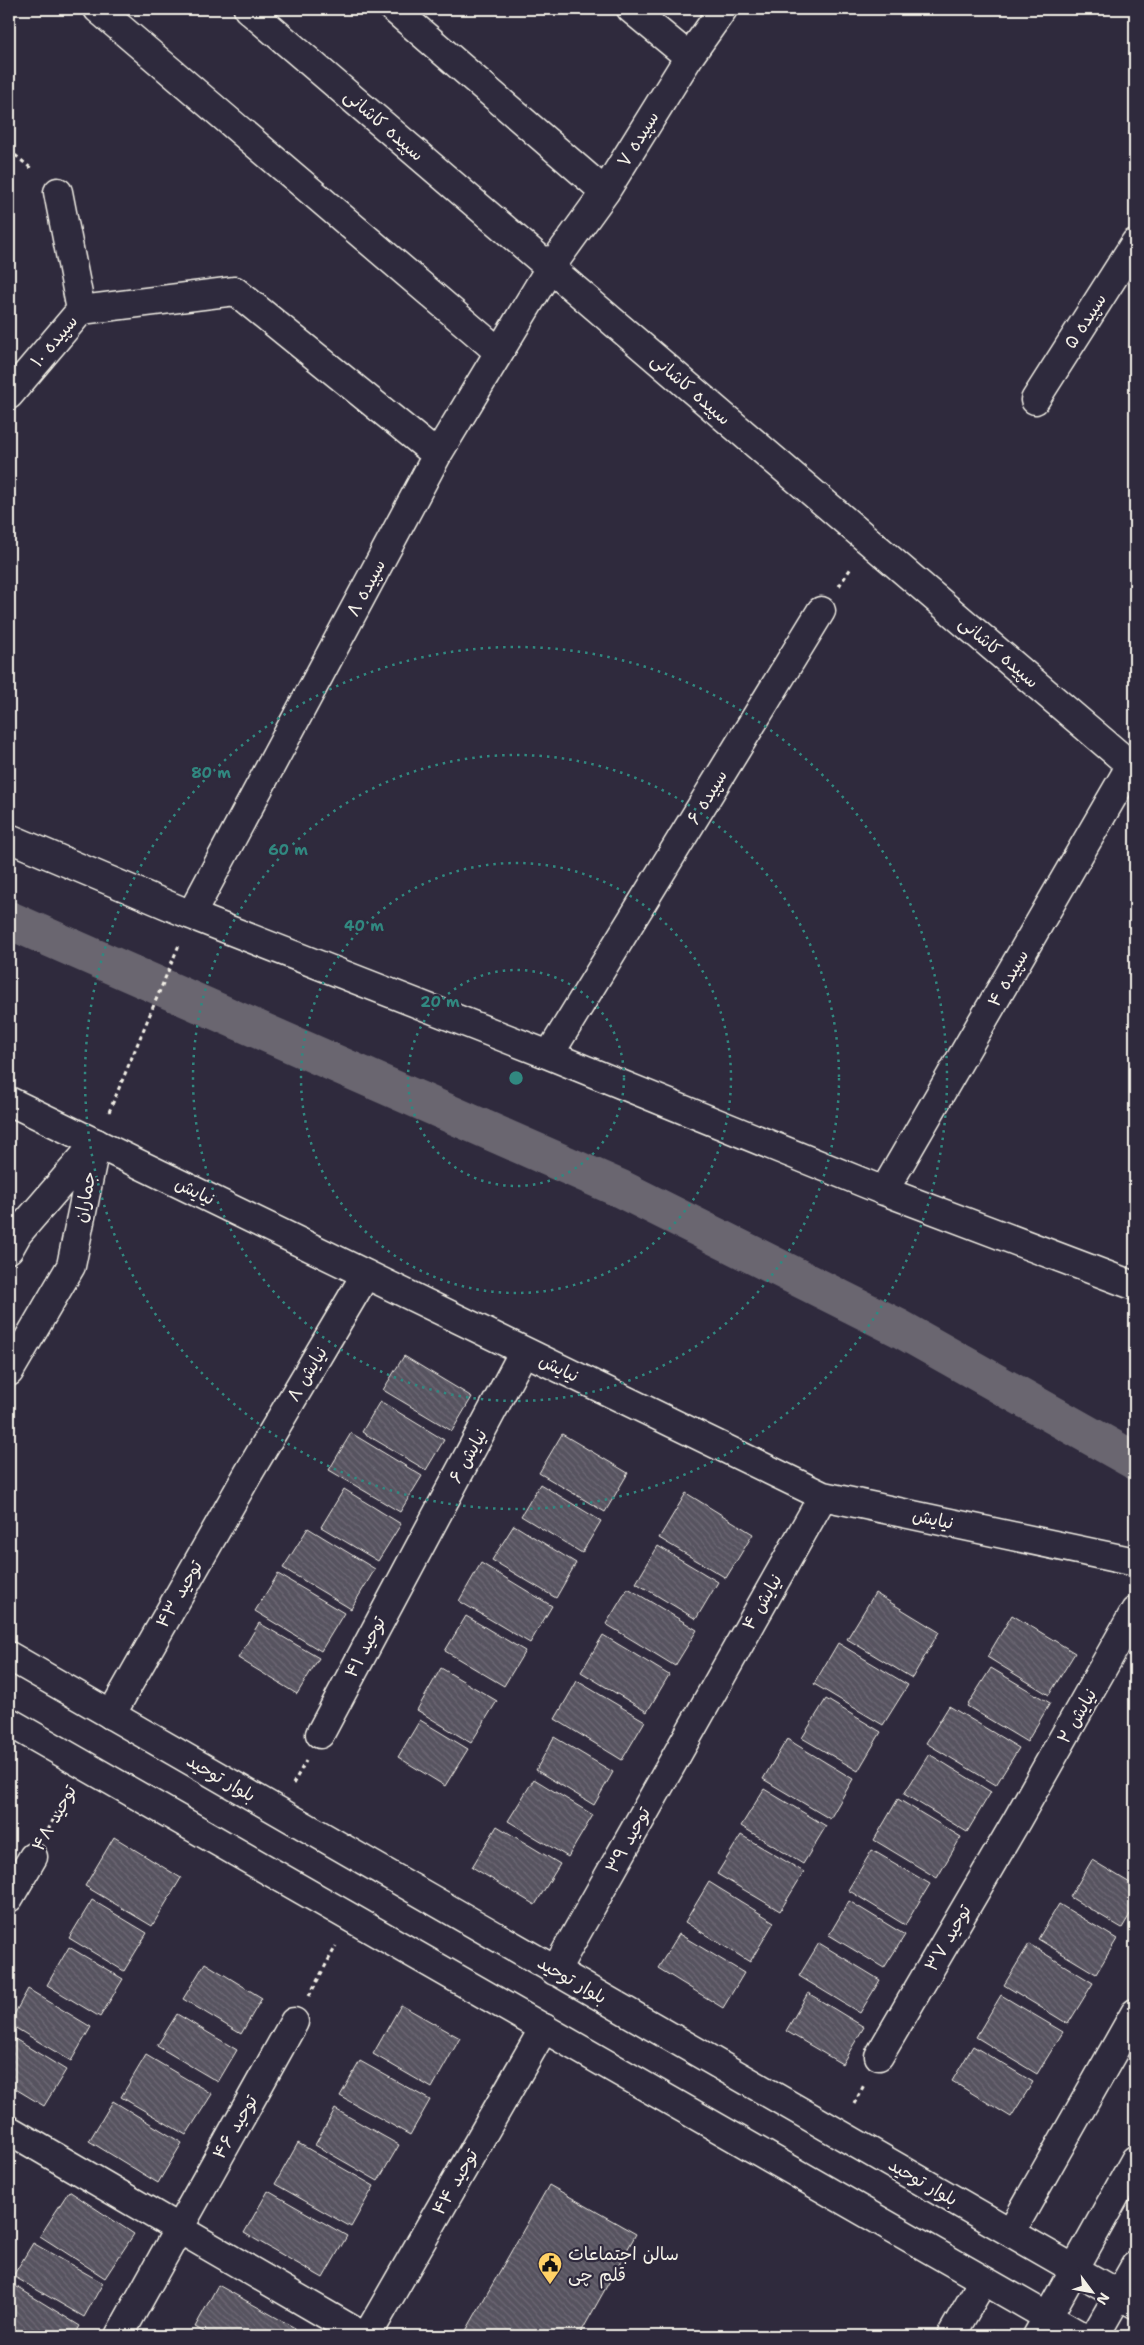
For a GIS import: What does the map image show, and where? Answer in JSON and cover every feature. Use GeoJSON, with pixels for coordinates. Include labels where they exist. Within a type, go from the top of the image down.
{"type":"FeatureCollection","features":[{"type":"Feature","properties":{"kind":"street"},"geometry":{"type":"LineString","coordinates":[[98,9],[499,352]]}},
{"type":"Feature","properties":{"kind":"street","name":"سپیده کاشانی"},"geometry":{"type":"LineString","coordinates":[[248,9],[1133,767]]}},
{"type":"Feature","properties":{"kind":"street"},"geometry":{"type":"LineString","coordinates":[[394,9],[605,192]]}},
{"type":"Feature","properties":{"kind":"street"},"geometry":{"type":"LineString","coordinates":[[631,9],[689,57]]}},
{"type":"Feature","properties":{"kind":"street","name":"سپیده ۷"},"geometry":{"type":"LineString","coordinates":[[550,268],[605,192],[689,57],[723,9]]}},
{"type":"Feature","properties":{"kind":"street"},"geometry":{"type":"LineString","coordinates":[[58,192],[81,310],[235,291],[437,455]]}},
{"type":"Feature","properties":{"kind":"street","name":"سپیده ۵"},"geometry":{"type":"LineString","coordinates":[[1035,400],[1135,243]]}},
{"type":"Feature","properties":{"kind":"street","name":"سپیده ۸"},"geometry":{"type":"LineString","coordinates":[[191,915],[437,455],[550,268]]}},
{"type":"Feature","properties":{"kind":"street","name":"سپیده ۱۰"},"geometry":{"type":"LineString","coordinates":[[9,395],[81,310]]}},
{"type":"Feature","properties":{"kind":"street","name":"سپیده ۶"},"geometry":{"type":"LineString","coordinates":[[549,1054],[821,611]]}},
{"type":"Feature","properties":{"kind":"street","name":"سپیده ۴"},"geometry":{"type":"LineString","coordinates":[[884,1190],[1133,767]]}},
{"type":"Feature","properties":{"kind":"street"},"geometry":{"type":"LineString","coordinates":[[9,838],[191,915],[549,1054],[884,1190],[1135,1286]]}},
{"type":"Feature","properties":{"kind":"street","name":"نیایش"},"geometry":{"type":"LineString","coordinates":[[9,1101],[822,1496],[1135,1562]]}},
{"type":"Feature","properties":{"kind":"street","name":"جماران"},"geometry":{"type":"LineString","coordinates":[[9,1249],[18,1233],[96,1143]]}},
{"type":"Feature","properties":{"kind":"street","name":"جماران"},"geometry":{"type":"LineString","coordinates":[[9,1372],[71,1266],[96,1143]]}},
{"type":"Feature","properties":{"kind":"street","name":"نیایش ۸"},"geometry":{"type":"LineString","coordinates":[[248,1474],[366,1274]]}},
{"type":"Feature","properties":{"kind":"street","name":"نیایش ۶"},"geometry":{"type":"LineString","coordinates":[[411,1560],[524,1351]]}},
{"type":"Feature","properties":{"kind":"street","name":"توحید ۴۳"},"geometry":{"type":"LineString","coordinates":[[111,1715],[248,1474]]}},
{"type":"Feature","properties":{"kind":"street","name":"نیایش ۴"},"geometry":{"type":"LineString","coordinates":[[702,1709],[822,1496]]}},
{"type":"Feature","properties":{"kind":"street","name":"توحید ۴۱"},"geometry":{"type":"LineString","coordinates":[[320,1734],[411,1560]]}},
{"type":"Feature","properties":{"kind":"street","name":"نیایش ۲"},"geometry":{"type":"LineString","coordinates":[[1017,1820],[1135,1611]]}},
{"type":"Feature","properties":{"kind":"street","name":"بلوار توحید"},"geometry":{"type":"LineString","coordinates":[[9,1656],[1127,2299]]}},
{"type":"Feature","properties":{"kind":"street","name":"توحید ۳۹"},"geometry":{"type":"LineString","coordinates":[[555,1971],[702,1709]]}},
{"type":"Feature","properties":{"kind":"street"},"geometry":{"type":"LineString","coordinates":[[9,1722],[983,2280],[1042,2327],[1081,2336]]}},
{"type":"Feature","properties":{"kind":"street","name":"توحید ۳۷"},"geometry":{"type":"LineString","coordinates":[[879,2056],[1017,1820]]}},
{"type":"Feature","properties":{"kind":"street","name":"توحید ۴۸"},"geometry":{"type":"LineString","coordinates":[[9,1898],[33,1857]]}},
{"type":"Feature","properties":{"kind":"street"},"geometry":{"type":"LineString","coordinates":[[1011,2232],[1135,2014]]}},
{"type":"Feature","properties":{"kind":"street","name":"توحید ۴۶"},"geometry":{"type":"LineString","coordinates":[[119,2336],[294,2022]]}},
{"type":"Feature","properties":{"kind":"street","name":"توحید ۴۴"},"geometry":{"type":"LineString","coordinates":[[367,2336],[544,2028]]}},
{"type":"Feature","properties":{"kind":"street"},"geometry":{"type":"LineString","coordinates":[[9,2130],[363,2336]]}},
{"type":"Feature","properties":{"kind":"street"},"geometry":{"type":"LineString","coordinates":[[1042,2327],[1135,2160]]}},
{"type":"Feature","properties":{"kind":"street"},"geometry":{"type":"LineString","coordinates":[[1095,2336],[1127,2299],[1135,2266]]}},
{"type":"Feature","properties":{"kind":"street"},"geometry":{"type":"LineString","coordinates":[[951,2336],[983,2280]]}},
{"type":"Feature","properties":{"kind":"path"},"geometry":{"type":"LineString","coordinates":[[821,611],[870,542]]}},
{"type":"Feature","properties":{"kind":"path"},"geometry":{"type":"LineString","coordinates":[[96,1143],[191,915]]}},
{"type":"Feature","properties":{"kind":"path"},"geometry":{"type":"LineString","coordinates":[[278,1812],[320,1734]]}},
{"type":"Feature","properties":{"kind":"path","name":"توحید ۴۸"},"geometry":{"type":"LineString","coordinates":[[33,1857],[83,1764]]}},
{"type":"Feature","properties":{"kind":"path"},"geometry":{"type":"LineString","coordinates":[[294,2022],[352,1918]]}},
{"type":"Feature","properties":{"kind":"path"},"geometry":{"type":"LineString","coordinates":[[838,2133],[879,2056]]}},
{"type":"Feature","properties":{"kind":"building"},"geometry":{"type":"Polygon","coordinates":[[[404,1356],[472,1397],[452,1431],[383,1390],[404,1356]]]}},
{"type":"Feature","properties":{"kind":"building"},"geometry":{"type":"Polygon","coordinates":[[[380,1401],[444,1440],[426,1470],[362,1432],[380,1401]]]}},
{"type":"Feature","properties":{"kind":"building"},"geometry":{"type":"Polygon","coordinates":[[[351,1433],[422,1476],[400,1512],[329,1470],[351,1433]]]}},
{"type":"Feature","properties":{"kind":"building"},"geometry":{"type":"Polygon","coordinates":[[[562,1434],[628,1473],[605,1512],[539,1473],[562,1434]]]}},
{"type":"Feature","properties":{"kind":"building"},"geometry":{"type":"Polygon","coordinates":[[[540,1484],[601,1521],[582,1553],[521,1516],[540,1484]]]}},
{"type":"Feature","properties":{"kind":"building"},"geometry":{"type":"Polygon","coordinates":[[[344,1489],[401,1524],[378,1561],[321,1527],[344,1489]]]}},
{"type":"Feature","properties":{"kind":"building"},"geometry":{"type":"Polygon","coordinates":[[[686,1493],[753,1534],[726,1578],[659,1538],[686,1493]]]}},
{"type":"Feature","properties":{"kind":"building"},"geometry":{"type":"Polygon","coordinates":[[[514,1525],[576,1563],[556,1598],[492,1560],[514,1525]]]}},
{"type":"Feature","properties":{"kind":"building"},"geometry":{"type":"Polygon","coordinates":[[[308,1528],[375,1569],[351,1609],[283,1568],[308,1528]]]}},
{"type":"Feature","properties":{"kind":"building"},"geometry":{"type":"Polygon","coordinates":[[[658,1546],[718,1582],[696,1619],[636,1583],[658,1546]]]}},
{"type":"Feature","properties":{"kind":"building"},"geometry":{"type":"Polygon","coordinates":[[[481,1563],[552,1606],[530,1643],[459,1601],[481,1563]]]}},
{"type":"Feature","properties":{"kind":"building"},"geometry":{"type":"Polygon","coordinates":[[[278,1574],[344,1613],[321,1651],[255,1611],[278,1574]]]}},
{"type":"Feature","properties":{"kind":"building"},"geometry":{"type":"Polygon","coordinates":[[[628,1588],[697,1630],[675,1666],[606,1624],[628,1588]]]}},
{"type":"Feature","properties":{"kind":"building"},"geometry":{"type":"Polygon","coordinates":[[[875,1593],[939,1632],[912,1678],[847,1639],[875,1593]]]}},
{"type":"Feature","properties":{"kind":"building"},"geometry":{"type":"Polygon","coordinates":[[[1012,1615],[1075,1653],[1049,1695],[987,1657],[1012,1615]]]}},
{"type":"Feature","properties":{"kind":"building"},"geometry":{"type":"Polygon","coordinates":[[[466,1616],[525,1651],[504,1686],[445,1651],[466,1616]]]}},
{"type":"Feature","properties":{"kind":"building"},"geometry":{"type":"Polygon","coordinates":[[[259,1623],[319,1658],[297,1694],[238,1658],[259,1623]]]}},
{"type":"Feature","properties":{"kind":"building"},"geometry":{"type":"Polygon","coordinates":[[[603,1635],[669,1675],[647,1712],[581,1672],[603,1635]]]}},
{"type":"Feature","properties":{"kind":"building"},"geometry":{"type":"Polygon","coordinates":[[[838,1643],[908,1685],[883,1725],[814,1684],[838,1643]]]}},
{"type":"Feature","properties":{"kind":"building"},"geometry":{"type":"Polygon","coordinates":[[[441,1668],[497,1701],[471,1743],[417,1710],[441,1668]]]}},
{"type":"Feature","properties":{"kind":"building"},"geometry":{"type":"Polygon","coordinates":[[[991,1668],[1050,1703],[1027,1742],[967,1706],[991,1668]]]}},
{"type":"Feature","properties":{"kind":"building"},"geometry":{"type":"Polygon","coordinates":[[[577,1681],[645,1721],[622,1760],[555,1719],[577,1681]]]}},
{"type":"Feature","properties":{"kind":"building"},"geometry":{"type":"Polygon","coordinates":[[[826,1699],[881,1732],[858,1771],[802,1738],[826,1699]]]}},
{"type":"Feature","properties":{"kind":"building"},"geometry":{"type":"Polygon","coordinates":[[[949,1706],[1019,1748],[996,1785],[926,1743],[949,1706]]]}},
{"type":"Feature","properties":{"kind":"building"},"geometry":{"type":"Polygon","coordinates":[[[420,1720],[468,1749],[445,1786],[398,1757],[420,1720]]]}},
{"type":"Feature","properties":{"kind":"building"},"geometry":{"type":"Polygon","coordinates":[[[554,1737],[613,1772],[594,1805],[536,1770],[554,1737]]]}},
{"type":"Feature","properties":{"kind":"building"},"geometry":{"type":"Polygon","coordinates":[[[787,1739],[853,1779],[830,1819],[763,1779],[787,1739]]]}},
{"type":"Feature","properties":{"kind":"building"},"geometry":{"type":"Polygon","coordinates":[[[929,1754],[991,1792],[967,1832],[904,1794],[929,1754]]]}},
{"type":"Feature","properties":{"kind":"building"},"geometry":{"type":"Polygon","coordinates":[[[534,1779],[593,1815],[568,1857],[508,1821],[534,1779]]]}},
{"type":"Feature","properties":{"kind":"building"},"geometry":{"type":"Polygon","coordinates":[[[764,1789],[826,1826],[803,1864],[741,1826],[764,1789]]]}},
{"type":"Feature","properties":{"kind":"building"},"geometry":{"type":"Polygon","coordinates":[[[898,1799],[961,1837],[937,1878],[874,1840],[898,1799]]]}},
{"type":"Feature","properties":{"kind":"building"},"geometry":{"type":"Polygon","coordinates":[[[497,1826],[560,1864],[535,1905],[472,1867],[497,1826]]]}},
{"type":"Feature","properties":{"kind":"building"},"geometry":{"type":"Polygon","coordinates":[[[741,1835],[804,1872],[780,1911],[717,1874],[741,1835]]]}},
{"type":"Feature","properties":{"kind":"building"},"geometry":{"type":"Polygon","coordinates":[[[114,1837],[181,1878],[152,1926],[85,1886],[114,1837]]]}},
{"type":"Feature","properties":{"kind":"building"},"geometry":{"type":"Polygon","coordinates":[[[872,1850],[930,1884],[905,1925],[848,1890],[872,1850]]]}},
{"type":"Feature","properties":{"kind":"building"},"geometry":{"type":"Polygon","coordinates":[[[1092,1860],[1135,1886],[1135,1906],[1122,1928],[1070,1897],[1092,1860]]]}},
{"type":"Feature","properties":{"kind":"building"},"geometry":{"type":"Polygon","coordinates":[[[709,1882],[774,1922],[750,1962],[685,1922],[709,1882]]]}},
{"type":"Feature","properties":{"kind":"building"},"geometry":{"type":"Polygon","coordinates":[[[92,1900],[147,1933],[124,1971],[69,1938],[92,1900]]]}},
{"type":"Feature","properties":{"kind":"building"},"geometry":{"type":"Polygon","coordinates":[[[849,1901],[905,1935],[884,1968],[829,1935],[849,1901]]]}},
{"type":"Feature","properties":{"kind":"building"},"geometry":{"type":"Polygon","coordinates":[[[1059,1904],[1117,1939],[1096,1974],[1038,1939],[1059,1904]]]}},
{"type":"Feature","properties":{"kind":"building"},"geometry":{"type":"Polygon","coordinates":[[[679,1934],[744,1973],[723,2008],[658,1968],[679,1934]]]}},
{"type":"Feature","properties":{"kind":"building"},"geometry":{"type":"Polygon","coordinates":[[[819,1943],[880,1980],[860,2013],[799,1976],[819,1943]]]}},
{"type":"Feature","properties":{"kind":"building"},"geometry":{"type":"Polygon","coordinates":[[[1029,1944],[1093,1983],[1068,2024],[1004,1985],[1029,1944]]]}},
{"type":"Feature","properties":{"kind":"building"},"geometry":{"type":"Polygon","coordinates":[[[69,1947],[123,1979],[100,2017],[47,1985],[69,1947]]]}},
{"type":"Feature","properties":{"kind":"building"},"geometry":{"type":"Polygon","coordinates":[[[205,1963],[262,1998],[241,2034],[183,1999],[205,1963]]]}},
{"type":"Feature","properties":{"kind":"building"},"geometry":{"type":"Polygon","coordinates":[[[28,1989],[91,2027],[71,2061],[9,2024],[28,1989]]]}},
{"type":"Feature","properties":{"kind":"building"},"geometry":{"type":"Polygon","coordinates":[[[808,1993],[864,2027],[842,2064],[786,2031],[808,1993]]]}},
{"type":"Feature","properties":{"kind":"building"},"geometry":{"type":"Polygon","coordinates":[[[1001,1995],[1063,2032],[1037,2074],[976,2037],[1001,1995]]]}},
{"type":"Feature","properties":{"kind":"building"},"geometry":{"type":"Polygon","coordinates":[[[401,2005],[460,2038],[432,2088],[373,2054],[401,2005]]]}},
{"type":"Feature","properties":{"kind":"building"},"geometry":{"type":"Polygon","coordinates":[[[177,2014],[237,2050],[218,2082],[157,2046],[177,2014]]]}},
{"type":"Feature","properties":{"kind":"building"},"geometry":{"type":"Polygon","coordinates":[[[10,2036],[66,2070],[44,2106],[9,2085],[10,2036]]]}},
{"type":"Feature","properties":{"kind":"building"},"geometry":{"type":"Polygon","coordinates":[[[973,2046],[1033,2082],[1011,2117],[952,2081],[973,2046]]]}},
{"type":"Feature","properties":{"kind":"building"},"geometry":{"type":"Polygon","coordinates":[[[146,2055],[212,2094],[186,2135],[121,2097],[146,2055]]]}},
{"type":"Feature","properties":{"kind":"building"},"geometry":{"type":"Polygon","coordinates":[[[360,2061],[430,2100],[410,2135],[340,2096],[360,2061]]]}},
{"type":"Feature","properties":{"kind":"building"},"geometry":{"type":"Polygon","coordinates":[[[113,2101],[182,2143],[158,2183],[89,2141],[113,2101]]]}},
{"type":"Feature","properties":{"kind":"building"},"geometry":{"type":"Polygon","coordinates":[[[335,2109],[399,2145],[378,2181],[315,2145],[335,2109]]]}},
{"type":"Feature","properties":{"kind":"building"},"geometry":{"type":"Polygon","coordinates":[[[298,2143],[374,2186],[351,2227],[275,2184],[298,2143]]]}},
{"type":"Feature","properties":{"kind":"building","name":"سالن اجتماعات قلم چی"},"geometry":{"type":"Polygon","coordinates":[[[549,2185],[636,2234],[579,2336],[463,2336],[549,2185]]]}},
{"type":"Feature","properties":{"kind":"building"},"geometry":{"type":"Polygon","coordinates":[[[69,2191],[134,2234],[105,2278],[40,2236],[69,2191]]]}},
{"type":"Feature","properties":{"kind":"building"},"geometry":{"type":"Polygon","coordinates":[[[268,2191],[347,2236],[323,2278],[244,2233],[268,2191]]]}},
{"type":"Feature","properties":{"kind":"building"},"geometry":{"type":"Polygon","coordinates":[[[33,2243],[103,2283],[84,2317],[13,2276],[33,2243]]]}},
{"type":"Feature","properties":{"kind":"building"},"geometry":{"type":"Polygon","coordinates":[[[9,2282],[80,2326],[74,2336],[9,2335],[9,2282]]]}},
{"type":"Feature","properties":{"kind":"building"},"geometry":{"type":"Polygon","coordinates":[[[218,2285],[295,2328],[291,2336],[211,2336],[195,2327],[218,2285]]]}},
{"type":"Feature","properties":{"kind":"waterway"},"geometry":{"type":"LineString","coordinates":[[9,920],[621,1189],[899,1328],[1135,1461]]}},
{"type":"Feature","properties":{"kind":"place","name":"سالن اجتماعات قلم چی"},"geometry":{"type":"Point","coordinates":[550,2285]}}]}
